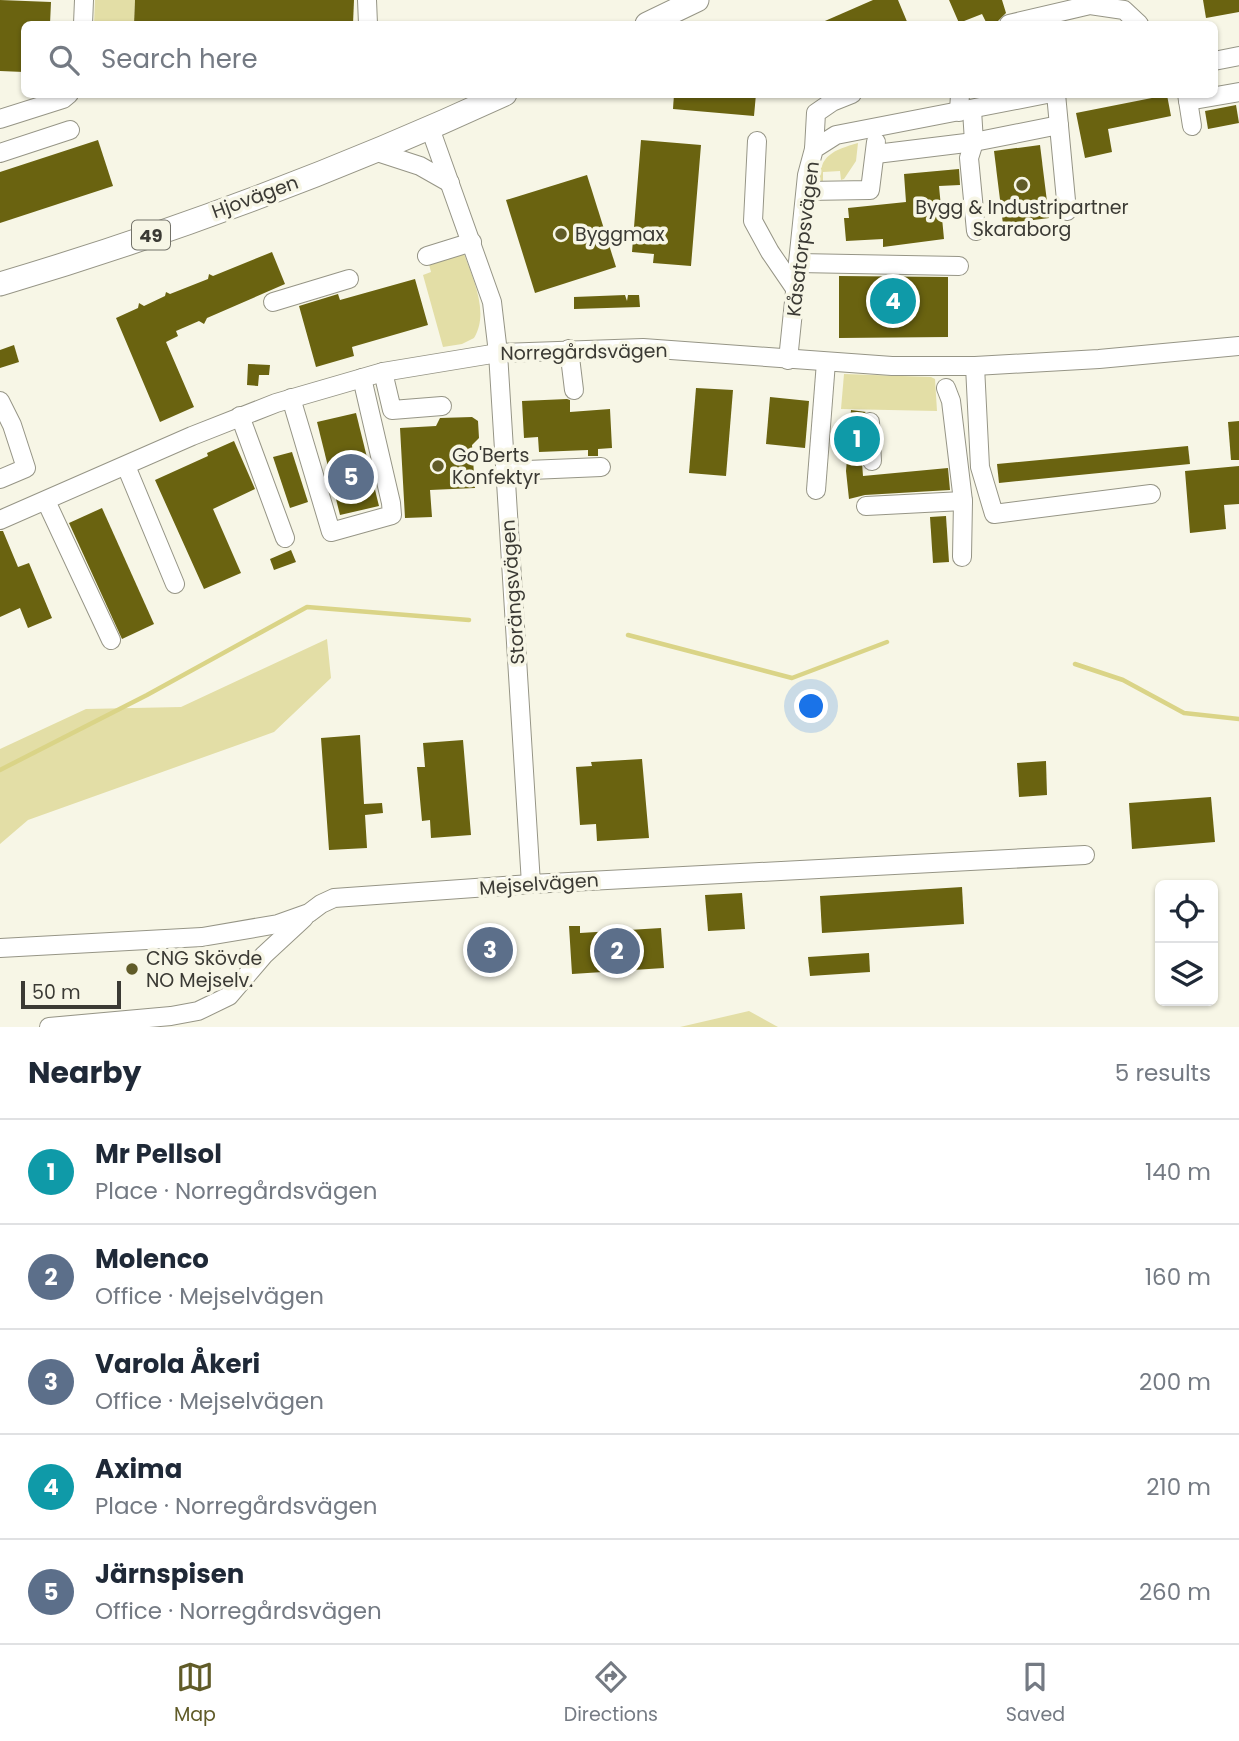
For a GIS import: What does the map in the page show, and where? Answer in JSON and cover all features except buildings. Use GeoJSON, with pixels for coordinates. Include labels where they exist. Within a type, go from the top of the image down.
{"type":"FeatureCollection","features":[{"type":"Feature","properties":{"kind":"main road"},"geometry":{"type":"LineString","coordinates":[[653,21],[697,0]]}},
{"type":"Feature","properties":{"kind":"main road","name":"Hjovägen"},"geometry":{"type":"LineString","coordinates":[[0,284],[93,256],[374,151],[496,98]]}},
{"type":"Feature","properties":{"kind":"street"},"geometry":{"type":"LineString","coordinates":[[83,21],[84,0]]}},
{"type":"Feature","properties":{"kind":"street"},"geometry":{"type":"LineString","coordinates":[[367,0],[368,21]]}},
{"type":"Feature","properties":{"kind":"street"},"geometry":{"type":"LineString","coordinates":[[1022,21],[1090,5],[1124,10],[1136,21]]}},
{"type":"Feature","properties":{"kind":"street"},"geometry":{"type":"LineString","coordinates":[[1218,60],[1239,56]]}},
{"type":"Feature","properties":{"kind":"street"},"geometry":{"type":"LineString","coordinates":[[1218,94],[1239,92]]}},
{"type":"Feature","properties":{"kind":"street"},"geometry":{"type":"LineString","coordinates":[[19,147],[4,117],[64,98]]}},
{"type":"Feature","properties":{"kind":"street"},"geometry":{"type":"LineString","coordinates":[[814,149],[816,113],[843,98]]}},
{"type":"Feature","properties":{"kind":"street","name":"Kåsatorpsvägen"},"geometry":{"type":"LineString","coordinates":[[788,360],[807,175],[814,149],[836,135],[964,105],[1017,98]]}},
{"type":"Feature","properties":{"kind":"street"},"geometry":{"type":"LineString","coordinates":[[1056,98],[1067,211]]}},
{"type":"Feature","properties":{"kind":"street"},"geometry":{"type":"LineString","coordinates":[[1188,98],[1192,127]]}},
{"type":"Feature","properties":{"kind":"street"},"geometry":{"type":"LineString","coordinates":[[964,105],[974,142],[969,158],[976,231]]}},
{"type":"Feature","properties":{"kind":"street"},"geometry":{"type":"LineString","coordinates":[[876,154],[974,142],[1059,125]]}},
{"type":"Feature","properties":{"kind":"street"},"geometry":{"type":"LineString","coordinates":[[806,191],[870,190],[877,127]]}},
{"type":"Feature","properties":{"kind":"street","name":"Storängsvägen"},"geometry":{"type":"LineString","coordinates":[[430,128],[492,302],[498,353],[531,884]]}},
{"type":"Feature","properties":{"kind":"street"},"geometry":{"type":"LineString","coordinates":[[0,153],[70,130]]}},
{"type":"Feature","properties":{"kind":"street"},"geometry":{"type":"LineString","coordinates":[[757,141],[753,221],[796,290]]}},
{"type":"Feature","properties":{"kind":"street"},"geometry":{"type":"LineString","coordinates":[[374,151],[420,166],[450,183]]}},
{"type":"Feature","properties":{"kind":"street"},"geometry":{"type":"LineString","coordinates":[[427,257],[472,242]]}},
{"type":"Feature","properties":{"kind":"street"},"geometry":{"type":"LineString","coordinates":[[799,263],[959,266]]}},
{"type":"Feature","properties":{"kind":"street"},"geometry":{"type":"LineString","coordinates":[[273,302],[349,279]]}},
{"type":"Feature","properties":{"kind":"street","name":"Norregårdsvägen"},"geometry":{"type":"LineString","coordinates":[[0,520],[240,416],[291,398],[383,372],[498,353],[643,348],[892,366],[975,366],[1098,359],[1239,346]]}},
{"type":"Feature","properties":{"kind":"street"},"geometry":{"type":"LineString","coordinates":[[569,349],[574,390]]}},
{"type":"Feature","properties":{"kind":"street"},"geometry":{"type":"LineString","coordinates":[[816,491],[826,362]]}},
{"type":"Feature","properties":{"kind":"street"},"geometry":{"type":"LineString","coordinates":[[943,366],[951,401],[963,501],[962,557]]}},
{"type":"Feature","properties":{"kind":"street"},"geometry":{"type":"LineString","coordinates":[[975,366],[980,467],[994,514],[1151,494]]}},
{"type":"Feature","properties":{"kind":"street"},"geometry":{"type":"LineString","coordinates":[[383,372],[392,410],[442,406]]}},
{"type":"Feature","properties":{"kind":"street"},"geometry":{"type":"LineString","coordinates":[[291,398],[331,532],[392,515],[362,378]]}},
{"type":"Feature","properties":{"kind":"street"},"geometry":{"type":"LineString","coordinates":[[946,388],[942,401],[946,454]]}},
{"type":"Feature","properties":{"kind":"street"},"geometry":{"type":"LineString","coordinates":[[0,401],[12,425],[26,468],[0,479]]}},
{"type":"Feature","properties":{"kind":"street"},"geometry":{"type":"LineString","coordinates":[[240,416],[285,538]]}},
{"type":"Feature","properties":{"kind":"street"},"geometry":{"type":"LineString","coordinates":[[870,422],[873,461]]}},
{"type":"Feature","properties":{"kind":"street"},"geometry":{"type":"LineString","coordinates":[[125,466],[175,584]]}},
{"type":"Feature","properties":{"kind":"street"},"geometry":{"type":"LineString","coordinates":[[505,471],[601,467]]}},
{"type":"Feature","properties":{"kind":"street"},"geometry":{"type":"LineString","coordinates":[[46,501],[111,640]]}},
{"type":"Feature","properties":{"kind":"street"},"geometry":{"type":"LineString","coordinates":[[866,506],[963,501]]}},
{"type":"Feature","properties":{"kind":"street","name":"Mejselvägen"},"geometry":{"type":"LineString","coordinates":[[0,948],[202,937],[278,924],[309,913],[334,898],[531,884],[1085,855]]}},
{"type":"Feature","properties":{"kind":"street"},"geometry":{"type":"LineString","coordinates":[[49,1027],[198,1011],[229,996],[264,955],[309,913]]}},
{"type":"Feature","properties":{"kind":"shaded area"},"geometry":{"type":"Polygon","coordinates":[[[95,0],[135,0],[134,21],[94,21],[95,0]]]}},
{"type":"Feature","properties":{"kind":"shaded area"},"geometry":{"type":"Polygon","coordinates":[[[858,143],[856,161],[844,179],[841,180],[840,171],[823,172],[823,183],[819,183],[825,160],[835,151],[858,143]]]}},
{"type":"Feature","properties":{"kind":"shaded area"},"geometry":{"type":"Polygon","coordinates":[[[463,251],[478,294],[478,328],[474,338],[462,344],[443,347],[423,275],[431,272],[428,260],[463,251]]]}},
{"type":"Feature","properties":{"kind":"shaded area"},"geometry":{"type":"Polygon","coordinates":[[[844,374],[931,377],[935,379],[937,411],[841,409],[844,374]]]}},
{"type":"Feature","properties":{"kind":"shaded area"},"geometry":{"type":"Polygon","coordinates":[[[327,639],[331,678],[274,732],[28,820],[0,844],[0,749],[86,709],[181,707],[327,639]]]}},
{"type":"Feature","properties":{"kind":"shaded area"},"geometry":{"type":"Polygon","coordinates":[[[749,1011],[778,1027],[680,1027],[749,1011]]]}},
{"type":"Feature","properties":{"kind":"waterway"},"geometry":{"type":"LineString","coordinates":[[0,770],[147,695],[307,607],[469,620]]}},
{"type":"Feature","properties":{"kind":"waterway"},"geometry":{"type":"LineString","coordinates":[[628,635],[792,678],[887,642]]}},
{"type":"Feature","properties":{"kind":"waterway"},"geometry":{"type":"LineString","coordinates":[[1075,664],[1123,680],[1184,713],[1239,719]]}},
{"type":"Feature","properties":{"kind":"place","name":"Bygg & Industripartner Skaraborg"},"geometry":{"type":"Point","coordinates":[1022,185]}},
{"type":"Feature","properties":{"kind":"place","name":"Byggmax"},"geometry":{"type":"Point","coordinates":[561,234]}},
{"type":"Feature","properties":{"kind":"place","name":"Axima"},"geometry":{"type":"Point","coordinates":[893,301]}},
{"type":"Feature","properties":{"kind":"place","name":"Mr Pellsol"},"geometry":{"type":"Point","coordinates":[857,439]}},
{"type":"Feature","properties":{"kind":"place","name":"Go'Berts Konfektyr"},"geometry":{"type":"Point","coordinates":[438,466]}},
{"type":"Feature","properties":{"kind":"place","name":"Järnspisen"},"geometry":{"type":"Point","coordinates":[351,477]}},
{"type":"Feature","properties":{"kind":"place","name":"Varola Åkeri"},"geometry":{"type":"Point","coordinates":[490,950]}},
{"type":"Feature","properties":{"kind":"place","name":"Molenco"},"geometry":{"type":"Point","coordinates":[617,951]}},
{"type":"Feature","properties":{"kind":"place","name":"CNG Skövde NO Mejselv."},"geometry":{"type":"Point","coordinates":[132,969]}}]}
